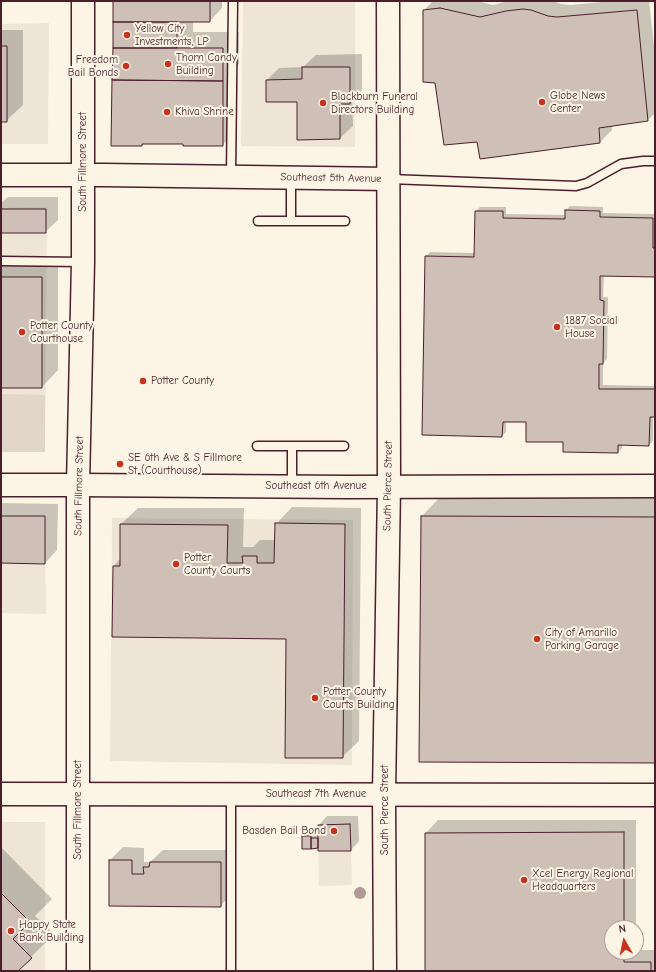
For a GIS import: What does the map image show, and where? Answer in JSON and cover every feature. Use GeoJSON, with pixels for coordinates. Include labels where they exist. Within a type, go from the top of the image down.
{"type":"FeatureCollection","features":[{"type":"Feature","properties":{"kind":"main road","name":"South Fillmore Street"},"geometry":{"type":"LineString","coordinates":[[78,971],[78,485],[83,262],[83,1]]}},
{"type":"Feature","properties":{"kind":"main road","name":"South Pierce Street"},"geometry":{"type":"LineString","coordinates":[[385,971],[384,794],[389,486],[388,1]]}},
{"type":"Feature","properties":{"kind":"main road","name":"Southeast 5th Avenue"},"geometry":{"type":"LineString","coordinates":[[1,175],[388,179]]}},
{"type":"Feature","properties":{"kind":"main road","name":"Southeast 6th Avenue"},"geometry":{"type":"LineString","coordinates":[[1,485],[655,486]]}},
{"type":"Feature","properties":{"kind":"main road","name":"Southeast 7th Avenue"},"geometry":{"type":"LineString","coordinates":[[1,794],[655,795]]}},
{"type":"Feature","properties":{"kind":"lane"},"geometry":{"type":"LineString","coordinates":[[231,177],[233,1]]}},
{"type":"Feature","properties":{"kind":"lane","name":"Southeast 5th Avenue"},"geometry":{"type":"LineString","coordinates":[[388,179],[576,186],[588,184],[621,164],[655,161]]}},
{"type":"Feature","properties":{"kind":"lane"},"geometry":{"type":"LineString","coordinates":[[291,178],[291,221]]}},
{"type":"Feature","properties":{"kind":"lane"},"geometry":{"type":"LineString","coordinates":[[258,221],[344,221]]}},
{"type":"Feature","properties":{"kind":"lane"},"geometry":{"type":"LineString","coordinates":[[1,261],[83,262]]}},
{"type":"Feature","properties":{"kind":"lane"},"geometry":{"type":"LineString","coordinates":[[257,446],[344,446]]}},
{"type":"Feature","properties":{"kind":"lane"},"geometry":{"type":"LineString","coordinates":[[292,446],[292,486]]}},
{"type":"Feature","properties":{"kind":"lane"},"geometry":{"type":"LineString","coordinates":[[231,795],[231,971]]}},
{"type":"Feature","properties":{"kind":"shaded area"},"geometry":{"type":"Polygon","coordinates":[[[243,1],[355,1],[355,147],[241,146],[243,1]]]}},
{"type":"Feature","properties":{"kind":"shaded area"},"geometry":{"type":"Polygon","coordinates":[[[49,23],[48,144],[1,144],[1,24],[49,23]]]}},
{"type":"Feature","properties":{"kind":"shaded area"},"geometry":{"type":"Polygon","coordinates":[[[47,207],[45,452],[1,452],[1,208],[47,207]]]}},
{"type":"Feature","properties":{"kind":"shaded area"},"geometry":{"type":"Polygon","coordinates":[[[1,394],[45,395],[45,452],[1,452],[1,394]]]}},
{"type":"Feature","properties":{"kind":"shaded area"},"geometry":{"type":"Polygon","coordinates":[[[1,516],[45,516],[46,614],[1,613],[1,516]]]}},
{"type":"Feature","properties":{"kind":"shaded area"},"geometry":{"type":"Polygon","coordinates":[[[112,518],[353,520],[352,765],[110,761],[112,518]]]}},
{"type":"Feature","properties":{"kind":"shaded area"},"geometry":{"type":"Polygon","coordinates":[[[1,822],[45,822],[45,971],[1,971],[1,822]]]}},
{"type":"Feature","properties":{"kind":"shaded area"},"geometry":{"type":"Polygon","coordinates":[[[350,824],[352,885],[319,886],[318,825],[350,824]]]}},
{"type":"Feature","properties":{"kind":"building"},"geometry":{"type":"Polygon","coordinates":[[[113,1],[210,1],[210,22],[113,22],[113,1]]]}},
{"type":"Feature","properties":{"kind":"building","name":"Globe News Center"},"geometry":{"type":"Polygon","coordinates":[[[440,8],[480,17],[523,9],[557,17],[637,10],[648,121],[599,128],[600,143],[480,159],[477,142],[444,145],[435,83],[423,82],[423,10],[440,8]]]}},
{"type":"Feature","properties":{"kind":"building"},"geometry":{"type":"Polygon","coordinates":[[[113,22],[177,22],[177,48],[113,48],[113,22]]]}},
{"type":"Feature","properties":{"kind":"building"},"geometry":{"type":"Polygon","coordinates":[[[1,46],[7,46],[7,122],[1,122],[1,46]]]}},
{"type":"Feature","properties":{"kind":"building","name":"Thorn Candy Building"},"geometry":{"type":"Polygon","coordinates":[[[113,48],[223,48],[223,81],[112,80],[113,48]]]}},
{"type":"Feature","properties":{"kind":"building","name":"Blackburn Funeral Directors Building"},"geometry":{"type":"Polygon","coordinates":[[[302,67],[350,67],[350,104],[340,104],[340,139],[297,140],[297,102],[266,102],[266,80],[302,79],[302,67]]]}},
{"type":"Feature","properties":{"kind":"building","name":"Khiva Shrine"},"geometry":{"type":"Polygon","coordinates":[[[112,80],[223,81],[223,146],[142,144],[142,146],[111,146],[112,80]]]}},
{"type":"Feature","properties":{"kind":"building"},"geometry":{"type":"Polygon","coordinates":[[[1,209],[46,209],[46,233],[1,233],[1,209]]]}},
{"type":"Feature","properties":{"kind":"building"},"geometry":{"type":"Polygon","coordinates":[[[565,210],[600,211],[600,217],[653,218],[655,277],[600,276],[600,300],[604,301],[603,364],[599,364],[599,389],[655,389],[655,417],[650,417],[649,446],[618,445],[618,453],[563,452],[563,442],[526,442],[526,422],[503,422],[502,437],[422,435],[425,256],[474,257],[475,211],[503,211],[503,218],[565,219],[565,210]]]}},
{"type":"Feature","properties":{"kind":"building","name":"Potter County Courthouse"},"geometry":{"type":"Polygon","coordinates":[[[1,277],[42,277],[42,388],[1,388],[1,277]]]}},
{"type":"Feature","properties":{"kind":"building"},"geometry":{"type":"Polygon","coordinates":[[[1,516],[45,516],[45,564],[1,563],[1,516]]]}},
{"type":"Feature","properties":{"kind":"building","name":"City of Amarillo Parking Garage"},"geometry":{"type":"Polygon","coordinates":[[[421,516],[655,517],[655,763],[419,762],[421,516]]]}},
{"type":"Feature","properties":{"kind":"building","name":"Potter County Courts Building"},"geometry":{"type":"Polygon","coordinates":[[[275,523],[345,524],[343,758],[285,758],[286,639],[112,637],[113,566],[120,566],[120,524],[228,525],[227,563],[243,563],[242,556],[257,556],[257,563],[274,563],[275,523]]]}},
{"type":"Feature","properties":{"kind":"building","name":"Basden Bail Bond"},"geometry":{"type":"Polygon","coordinates":[[[350,824],[351,851],[318,851],[318,825],[350,824]]]}},
{"type":"Feature","properties":{"kind":"building","name":"Xcel Energy Regional Headquarters"},"geometry":{"type":"Polygon","coordinates":[[[624,832],[624,920],[604,920],[604,960],[651,962],[651,971],[425,971],[425,833],[624,832]]]}},
{"type":"Feature","properties":{"kind":"building"},"geometry":{"type":"Polygon","coordinates":[[[302,836],[311,836],[311,849],[302,849],[302,836]]]}},
{"type":"Feature","properties":{"kind":"building"},"geometry":{"type":"Polygon","coordinates":[[[311,838],[318,838],[318,848],[311,849],[311,838]]]}},
{"type":"Feature","properties":{"kind":"building"},"geometry":{"type":"Polygon","coordinates":[[[109,860],[132,860],[132,874],[144,874],[143,867],[149,867],[150,862],[221,862],[221,907],[109,906],[109,860]]]}},
{"type":"Feature","properties":{"kind":"building","name":"Happy State Bank Building"},"geometry":{"type":"Polygon","coordinates":[[[1,893],[30,922],[13,939],[32,958],[18,971],[1,971],[1,893]]]}},
{"type":"Feature","properties":{"kind":"place","name":"Yellow City Investments, LP"},"geometry":{"type":"Point","coordinates":[127,35]}},
{"type":"Feature","properties":{"kind":"place","name":"Thorn Candy Building"},"geometry":{"type":"Point","coordinates":[168,64]}},
{"type":"Feature","properties":{"kind":"place","name":"Freedom Bail Bonds"},"geometry":{"type":"Point","coordinates":[126,66]}},
{"type":"Feature","properties":{"kind":"place","name":"Globe News Center"},"geometry":{"type":"Point","coordinates":[542,102]}},
{"type":"Feature","properties":{"kind":"place","name":"Blackburn Funeral Directors Building"},"geometry":{"type":"Point","coordinates":[323,103]}},
{"type":"Feature","properties":{"kind":"place","name":"Khiva Shrine"},"geometry":{"type":"Point","coordinates":[167,112]}},
{"type":"Feature","properties":{"kind":"place","name":"1887 Social House"},"geometry":{"type":"Point","coordinates":[557,327]}},
{"type":"Feature","properties":{"kind":"place","name":"Potter County Courthouse"},"geometry":{"type":"Point","coordinates":[22,332]}},
{"type":"Feature","properties":{"kind":"place","name":"Potter County"},"geometry":{"type":"Point","coordinates":[143,381]}},
{"type":"Feature","properties":{"kind":"place","name":"SE 6th Ave & S Fillmore St (Courthouse)"},"geometry":{"type":"Point","coordinates":[120,464]}},
{"type":"Feature","properties":{"kind":"place","name":"Potter County Courts"},"geometry":{"type":"Point","coordinates":[176,564]}},
{"type":"Feature","properties":{"kind":"place","name":"City of Amarillo Parking Garage"},"geometry":{"type":"Point","coordinates":[537,639]}},
{"type":"Feature","properties":{"kind":"place","name":"Potter County Courts Building"},"geometry":{"type":"Point","coordinates":[315,698]}},
{"type":"Feature","properties":{"kind":"place","name":"Basden Bail Bond"},"geometry":{"type":"Point","coordinates":[334,831]}},
{"type":"Feature","properties":{"kind":"place","name":"Xcel Energy Regional Headquarters"},"geometry":{"type":"Point","coordinates":[524,880]}},
{"type":"Feature","properties":{"kind":"place","name":"Happy State Bank Building"},"geometry":{"type":"Point","coordinates":[11,931]}}]}
